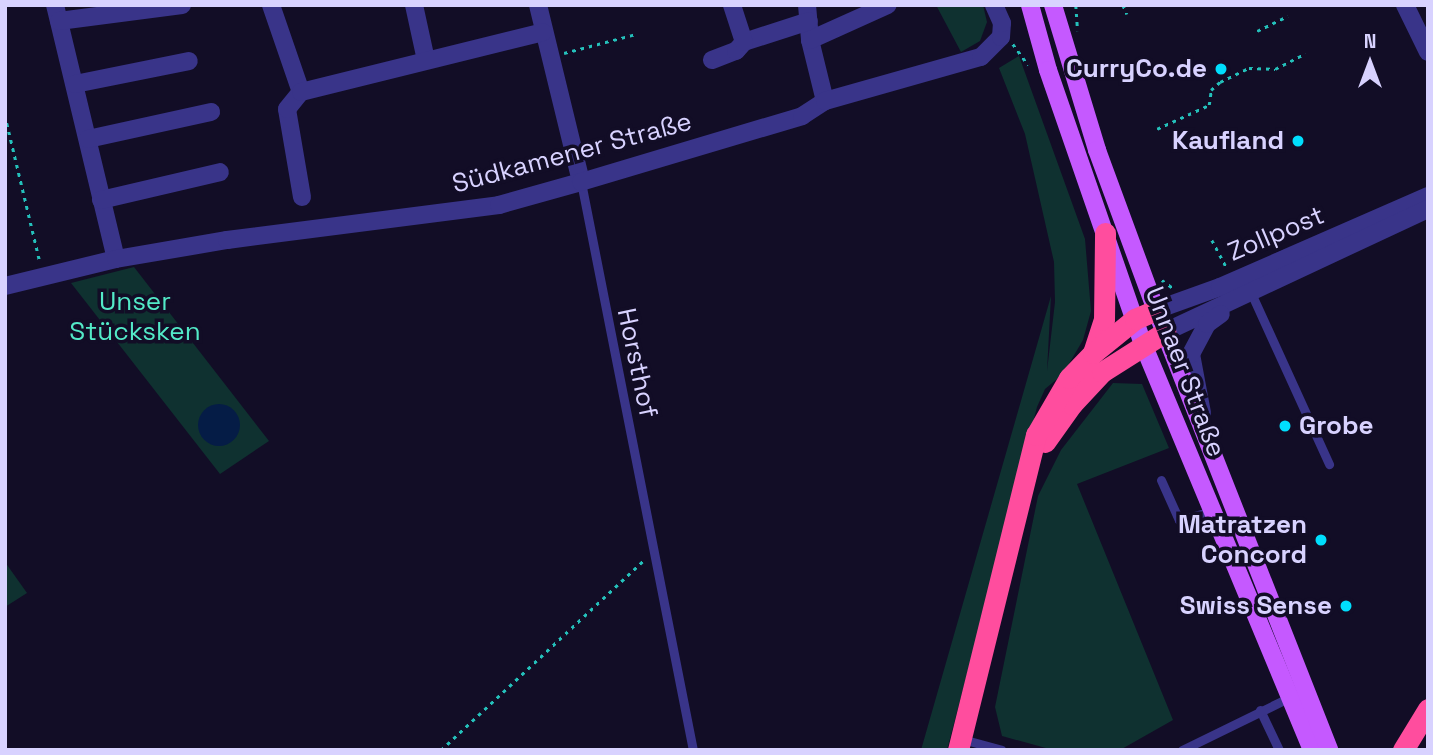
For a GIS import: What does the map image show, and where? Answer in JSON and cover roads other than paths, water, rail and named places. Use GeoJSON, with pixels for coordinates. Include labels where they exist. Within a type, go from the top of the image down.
{"type":"FeatureCollection","features":[{"type":"Feature","properties":{"kind":"highway"},"geometry":{"type":"LineString","coordinates":[[1093,353],[1104,320],[1105,233]]}},
{"type":"Feature","properties":{"kind":"highway"},"geometry":{"type":"LineString","coordinates":[[966,745],[1027,459],[1051,406],[1093,353],[1135,319],[1156,310]]}},
{"type":"Feature","properties":{"kind":"highway"},"geometry":{"type":"LineString","coordinates":[[966,745],[1035,468],[1046,440],[1102,372],[1165,332]]}},
{"type":"Feature","properties":{"kind":"highway"},"geometry":{"type":"LineString","coordinates":[[1403,750],[1428,709]]}},
{"type":"Feature","properties":{"kind":"main road","name":"Unnaer Straße"},"geometry":{"type":"LineString","coordinates":[[1030,5],[1143,344],[1312,750]]}},
{"type":"Feature","properties":{"kind":"main road","name":"Unnaer Straße"},"geometry":{"type":"LineString","coordinates":[[1053,5],[1097,150],[1156,310],[1204,424],[1329,750]]}},
{"type":"Feature","properties":{"kind":"street"},"geometry":{"type":"LineString","coordinates":[[116,259],[57,13],[183,5]]}},
{"type":"Feature","properties":{"kind":"street"},"geometry":{"type":"LineString","coordinates":[[271,5],[301,92]]}},
{"type":"Feature","properties":{"kind":"street"},"geometry":{"type":"LineString","coordinates":[[414,5],[426,60]]}},
{"type":"Feature","properties":{"kind":"street"},"geometry":{"type":"LineString","coordinates":[[538,5],[542,32],[582,182]]}},
{"type":"Feature","properties":{"kind":"street"},"geometry":{"type":"LineString","coordinates":[[732,5],[744,42]]}},
{"type":"Feature","properties":{"kind":"street"},"geometry":{"type":"LineString","coordinates":[[810,40],[888,5]]}},
{"type":"Feature","properties":{"kind":"street","name":"Südkamener Straße"},"geometry":{"type":"LineString","coordinates":[[5,286],[116,259],[227,240],[426,217],[499,205],[582,182],[802,116],[825,101],[981,57],[1002,33],[994,5]]}},
{"type":"Feature","properties":{"kind":"street"},"geometry":{"type":"LineString","coordinates":[[1405,5],[1428,52]]}},
{"type":"Feature","properties":{"kind":"street"},"geometry":{"type":"LineString","coordinates":[[712,60],[736,51],[744,42],[808,13],[810,40],[825,101]]}},
{"type":"Feature","properties":{"kind":"street"},"geometry":{"type":"LineString","coordinates":[[302,197],[287,109],[301,92],[542,32]]}},
{"type":"Feature","properties":{"kind":"street"},"geometry":{"type":"LineString","coordinates":[[75,84],[190,61]]}},
{"type":"Feature","properties":{"kind":"street"},"geometry":{"type":"LineString","coordinates":[[88,139],[211,112]]}},
{"type":"Feature","properties":{"kind":"street"},"geometry":{"type":"LineString","coordinates":[[102,200],[220,172]]}},
{"type":"Feature","properties":{"kind":"street","name":"Zollpost"},"geometry":{"type":"LineString","coordinates":[[1156,310],[1233,282],[1425,200]]}},
{"type":"Feature","properties":{"kind":"street","name":"Zollpost"},"geometry":{"type":"LineString","coordinates":[[1165,332],[1252,295],[1425,200]]}},
{"type":"Feature","properties":{"kind":"street","name":"Zollpost"},"geometry":{"type":"LineString","coordinates":[[1204,424],[1191,354],[1207,324],[1234,303]]}},
{"type":"Feature","properties":{"kind":"lane","name":"Horsthof"},"geometry":{"type":"LineString","coordinates":[[582,182],[692,750]]}},
{"type":"Feature","properties":{"kind":"lane","name":"Zollpost"},"geometry":{"type":"LineString","coordinates":[[1252,295],[1329,464]]}},
{"type":"Feature","properties":{"kind":"lane"},"geometry":{"type":"LineString","coordinates":[[1161,480],[1179,520],[1212,511]]}},
{"type":"Feature","properties":{"kind":"lane"},"geometry":{"type":"LineString","coordinates":[[1182,750],[1290,697]]}},
{"type":"Feature","properties":{"kind":"lane"},"geometry":{"type":"LineString","coordinates":[[1260,710],[1279,750]]}},
{"type":"Feature","properties":{"kind":"lane"},"geometry":{"type":"LineString","coordinates":[[966,745],[1002,750]]}},
{"type":"Feature","properties":{"kind":"water"},"geometry":{"type":"Polygon","coordinates":[[[219,404],[234,410],[240,425],[234,440],[219,446],[204,440],[198,425],[204,410],[219,404]]]}},
{"type":"Feature","properties":{"kind":"place","name":"CurryCo.de"},"geometry":{"type":"Point","coordinates":[1221,69]}},
{"type":"Feature","properties":{"kind":"place","name":"Kaufland"},"geometry":{"type":"Point","coordinates":[1298,141]}},
{"type":"Feature","properties":{"kind":"place","name":"Grobe"},"geometry":{"type":"Point","coordinates":[1285,426]}},
{"type":"Feature","properties":{"kind":"place","name":"Matratzen Concord"},"geometry":{"type":"Point","coordinates":[1321,540]}},
{"type":"Feature","properties":{"kind":"place","name":"Swiss Sense"},"geometry":{"type":"Point","coordinates":[1346,606]}},
{"type":"Feature","properties":{"kind":"park label","name":"Unser Stücksken"},"geometry":{"type":"Point","coordinates":[135,317]}}]}
